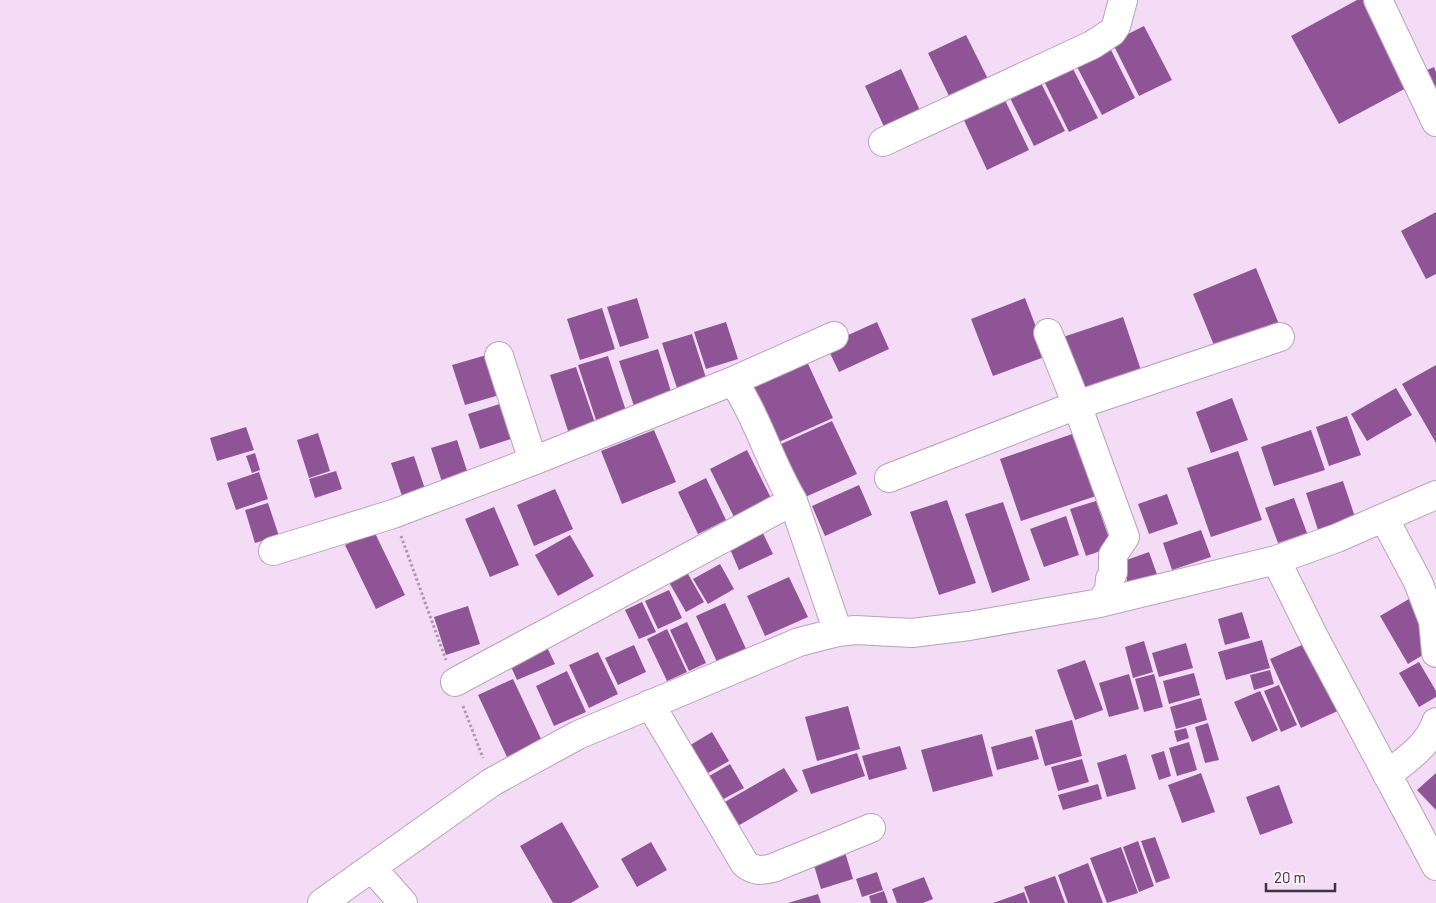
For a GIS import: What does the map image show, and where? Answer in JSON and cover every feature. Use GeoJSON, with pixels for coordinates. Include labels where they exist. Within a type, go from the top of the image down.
{"type":"FeatureCollection","features":[{"type":"Feature","properties":{"kind":"street"},"geometry":{"type":"LineString","coordinates":[[883,142],[1107,37],[1116,26],[1123,0]]}},
{"type":"Feature","properties":{"kind":"street"},"geometry":{"type":"LineString","coordinates":[[1378,0],[1436,122]]}},
{"type":"Feature","properties":{"kind":"street"},"geometry":{"type":"LineString","coordinates":[[1048,333],[1077,405],[1125,537],[1113,555],[1113,573],[1109,591],[1100,603]]}},
{"type":"Feature","properties":{"kind":"street"},"geometry":{"type":"LineString","coordinates":[[273,551],[393,514],[533,461],[733,381],[834,336]]}},
{"type":"Feature","properties":{"kind":"street"},"geometry":{"type":"LineString","coordinates":[[889,478],[1077,405],[1280,337]]}},
{"type":"Feature","properties":{"kind":"street"},"geometry":{"type":"LineString","coordinates":[[499,356],[533,461]]}},
{"type":"Feature","properties":{"kind":"street"},"geometry":{"type":"LineString","coordinates":[[733,381],[747,404],[784,487],[793,501],[838,632]]}},
{"type":"Feature","properties":{"kind":"street"},"geometry":{"type":"LineString","coordinates":[[322,903],[492,782],[578,735],[799,642],[838,632],[855,630],[912,633],[1017,618],[1100,603],[1276,560],[1337,538],[1436,495]]}},
{"type":"Feature","properties":{"kind":"street"},"geometry":{"type":"LineString","coordinates":[[455,682],[793,501]]}},
{"type":"Feature","properties":{"kind":"street"},"geometry":{"type":"LineString","coordinates":[[1384,518],[1418,582],[1433,621],[1436,653]]}},
{"type":"Feature","properties":{"kind":"street"},"geometry":{"type":"LineString","coordinates":[[1276,560],[1313,635],[1436,866]]}},
{"type":"Feature","properties":{"kind":"street"},"geometry":{"type":"LineString","coordinates":[[650,704],[745,864],[753,870],[764,871],[773,868],[871,828]]}},
{"type":"Feature","properties":{"kind":"street"},"geometry":{"type":"LineString","coordinates":[[1387,774],[1418,750],[1433,731],[1436,722]]}},
{"type":"Feature","properties":{"kind":"street"},"geometry":{"type":"LineString","coordinates":[[372,868],[403,903]]}},
{"type":"Feature","properties":{"kind":"path"},"geometry":{"type":"LineString","coordinates":[[393,514],[492,782]]}},
{"type":"Feature","properties":{"kind":"building"},"geometry":{"type":"Polygon","coordinates":[[[1357,0],[1363,0],[1410,86],[1339,124],[1291,36],[1357,0]]]}},
{"type":"Feature","properties":{"kind":"building"},"geometry":{"type":"Polygon","coordinates":[[[1144,26],[1172,80],[1139,96],[1112,42],[1144,26]]]}},
{"type":"Feature","properties":{"kind":"building"},"geometry":{"type":"Polygon","coordinates":[[[966,35],[990,83],[952,102],[928,53],[966,35]]]}},
{"type":"Feature","properties":{"kind":"building"},"geometry":{"type":"Polygon","coordinates":[[[1108,44],[1135,98],[1102,115],[1074,61],[1108,44]]]}},
{"type":"Feature","properties":{"kind":"building"},"geometry":{"type":"Polygon","coordinates":[[[1069,61],[1098,118],[1069,132],[1041,75],[1069,61]]]}},
{"type":"Feature","properties":{"kind":"building"},"geometry":{"type":"Polygon","coordinates":[[[1434,67],[1436,72],[1436,90],[1427,94],[1418,74],[1434,67]]]}},
{"type":"Feature","properties":{"kind":"building"},"geometry":{"type":"Polygon","coordinates":[[[901,69],[923,117],[887,133],[865,86],[901,69]]]}},
{"type":"Feature","properties":{"kind":"building"},"geometry":{"type":"Polygon","coordinates":[[[1039,79],[1065,131],[1034,146],[1008,94],[1039,79]]]}},
{"type":"Feature","properties":{"kind":"building"},"geometry":{"type":"Polygon","coordinates":[[[1003,96],[1029,150],[987,170],[962,116],[1003,96]]]}},
{"type":"Feature","properties":{"kind":"building"},"geometry":{"type":"Polygon","coordinates":[[[1436,212],[1436,274],[1426,279],[1401,231],[1436,212]]]}},
{"type":"Feature","properties":{"kind":"building"},"geometry":{"type":"Polygon","coordinates":[[[1256,268],[1281,329],[1218,355],[1193,294],[1256,268]]]}},
{"type":"Feature","properties":{"kind":"building"},"geometry":{"type":"Polygon","coordinates":[[[637,298],[649,338],[620,347],[607,307],[637,298]]]}},
{"type":"Feature","properties":{"kind":"building"},"geometry":{"type":"Polygon","coordinates":[[[1025,298],[1047,356],[993,376],[971,319],[1025,298]]]}},
{"type":"Feature","properties":{"kind":"building"},"geometry":{"type":"Polygon","coordinates":[[[602,308],[615,349],[580,360],[567,319],[602,308]]]}},
{"type":"Feature","properties":{"kind":"building"},"geometry":{"type":"Polygon","coordinates":[[[1123,317],[1143,376],[1080,397],[1060,338],[1123,317]]]}},
{"type":"Feature","properties":{"kind":"building"},"geometry":{"type":"Polygon","coordinates":[[[726,322],[738,359],[706,369],[694,332],[726,322]]]}},
{"type":"Feature","properties":{"kind":"building"},"geometry":{"type":"Polygon","coordinates":[[[877,322],[889,349],[839,372],[826,345],[877,322]]]}},
{"type":"Feature","properties":{"kind":"building"},"geometry":{"type":"Polygon","coordinates":[[[692,334],[707,381],[678,391],[662,343],[692,334]]]}},
{"type":"Feature","properties":{"kind":"building"},"geometry":{"type":"Polygon","coordinates":[[[658,349],[672,395],[634,406],[619,361],[658,349]]]}},
{"type":"Feature","properties":{"kind":"building"},"geometry":{"type":"Polygon","coordinates":[[[490,354],[503,394],[465,405],[452,365],[490,354]]]}},
{"type":"Feature","properties":{"kind":"building"},"geometry":{"type":"Polygon","coordinates":[[[804,355],[833,418],[779,442],[751,380],[804,355]]]}},
{"type":"Feature","properties":{"kind":"building"},"geometry":{"type":"Polygon","coordinates":[[[608,356],[627,414],[597,423],[578,365],[608,356]]]}},
{"type":"Feature","properties":{"kind":"building"},"geometry":{"type":"Polygon","coordinates":[[[1436,365],[1436,443],[1402,384],[1436,365]]]}},
{"type":"Feature","properties":{"kind":"building"},"geometry":{"type":"Polygon","coordinates":[[[576,367],[595,423],[568,431],[550,375],[576,367]]]}},
{"type":"Feature","properties":{"kind":"building"},"geometry":{"type":"Polygon","coordinates":[[[1396,388],[1412,415],[1367,441],[1351,414],[1396,388]]]}},
{"type":"Feature","properties":{"kind":"building"},"geometry":{"type":"Polygon","coordinates":[[[1232,398],[1248,440],[1211,453],[1196,412],[1232,398]]]}},
{"type":"Feature","properties":{"kind":"building"},"geometry":{"type":"Polygon","coordinates":[[[506,402],[517,437],[480,449],[468,414],[506,402]]]}},
{"type":"Feature","properties":{"kind":"building"},"geometry":{"type":"Polygon","coordinates":[[[1347,416],[1361,455],[1329,466],[1316,427],[1347,416]]]}},
{"type":"Feature","properties":{"kind":"building"},"geometry":{"type":"Polygon","coordinates":[[[832,421],[857,474],[803,498],[779,445],[832,421]]]}},
{"type":"Feature","properties":{"kind":"building"},"geometry":{"type":"Polygon","coordinates":[[[246,427],[254,450],[217,461],[210,438],[246,427]]]}},
{"type":"Feature","properties":{"kind":"building"},"geometry":{"type":"Polygon","coordinates":[[[654,430],[676,482],[622,504],[601,451],[654,430]]]}},
{"type":"Feature","properties":{"kind":"building"},"geometry":{"type":"Polygon","coordinates":[[[1311,430],[1325,470],[1274,486],[1261,447],[1311,430]]]}},
{"type":"Feature","properties":{"kind":"building"},"geometry":{"type":"Polygon","coordinates":[[[318,433],[330,471],[309,478],[297,440],[318,433]]]}},
{"type":"Feature","properties":{"kind":"building"},"geometry":{"type":"Polygon","coordinates":[[[1075,433],[1096,496],[1021,521],[1000,459],[1075,433]]]}},
{"type":"Feature","properties":{"kind":"building"},"geometry":{"type":"Polygon","coordinates":[[[457,440],[468,474],[442,482],[431,448],[457,440]]]}},
{"type":"Feature","properties":{"kind":"building"},"geometry":{"type":"Polygon","coordinates":[[[747,450],[773,502],[736,521],[710,469],[747,450]]]}},
{"type":"Feature","properties":{"kind":"building"},"geometry":{"type":"Polygon","coordinates":[[[1238,451],[1262,520],[1211,537],[1187,468],[1238,451]]]}},
{"type":"Feature","properties":{"kind":"building"},"geometry":{"type":"Polygon","coordinates":[[[255,453],[260,470],[252,473],[246,456],[255,453]]]}},
{"type":"Feature","properties":{"kind":"building"},"geometry":{"type":"Polygon","coordinates":[[[414,456],[426,492],[403,499],[391,463],[414,456]]]}},
{"type":"Feature","properties":{"kind":"building"},"geometry":{"type":"Polygon","coordinates":[[[336,471],[342,489],[315,498],[309,479],[336,471]]]}},
{"type":"Feature","properties":{"kind":"building"},"geometry":{"type":"Polygon","coordinates":[[[259,472],[268,499],[236,510],[227,483],[259,472]]]}},
{"type":"Feature","properties":{"kind":"building"},"geometry":{"type":"Polygon","coordinates":[[[706,478],[726,520],[698,534],[678,492],[706,478]]]}},
{"type":"Feature","properties":{"kind":"building"},"geometry":{"type":"Polygon","coordinates":[[[1343,481],[1356,520],[1319,533],[1306,493],[1343,481]]]}},
{"type":"Feature","properties":{"kind":"building"},"geometry":{"type":"Polygon","coordinates":[[[859,485],[872,515],[825,536],[812,506],[859,485]]]}},
{"type":"Feature","properties":{"kind":"building"},"geometry":{"type":"Polygon","coordinates":[[[555,489],[573,529],[534,546],[517,505],[555,489]]]}},
{"type":"Feature","properties":{"kind":"building"},"geometry":{"type":"Polygon","coordinates":[[[1167,494],[1178,524],[1149,534],[1138,504],[1167,494]]]}},
{"type":"Feature","properties":{"kind":"building"},"geometry":{"type":"Polygon","coordinates":[[[1294,498],[1307,533],[1278,543],[1265,508],[1294,498]]]}},
{"type":"Feature","properties":{"kind":"building"},"geometry":{"type":"Polygon","coordinates":[[[947,500],[976,583],[939,595],[910,512],[947,500]]]}},
{"type":"Feature","properties":{"kind":"building"},"geometry":{"type":"Polygon","coordinates":[[[1096,501],[1112,547],[1086,556],[1070,509],[1096,501]]]}},
{"type":"Feature","properties":{"kind":"building"},"geometry":{"type":"Polygon","coordinates":[[[1003,502],[1030,580],[992,593],[965,514],[1003,502]]]}},
{"type":"Feature","properties":{"kind":"building"},"geometry":{"type":"Polygon","coordinates":[[[268,503],[279,536],[255,543],[245,510],[268,503]]]}},
{"type":"Feature","properties":{"kind":"building"},"geometry":{"type":"Polygon","coordinates":[[[494,507],[519,565],[490,577],[465,519],[494,507]]]}},
{"type":"Feature","properties":{"kind":"building"},"geometry":{"type":"Polygon","coordinates":[[[1066,516],[1079,555],[1044,567],[1030,529],[1066,516]]]}},
{"type":"Feature","properties":{"kind":"building"},"geometry":{"type":"Polygon","coordinates":[[[760,527],[773,554],[739,570],[727,542],[760,527]]]}},
{"type":"Feature","properties":{"kind":"building"},"geometry":{"type":"Polygon","coordinates":[[[1201,530],[1211,557],[1172,570],[1163,543],[1201,530]]]}},
{"type":"Feature","properties":{"kind":"building"},"geometry":{"type":"Polygon","coordinates":[[[374,531],[405,595],[376,609],[345,545],[374,531]]]}},
{"type":"Feature","properties":{"kind":"building"},"geometry":{"type":"Polygon","coordinates":[[[570,535],[594,576],[558,596],[535,555],[570,535]]]}},
{"type":"Feature","properties":{"kind":"building"},"geometry":{"type":"Polygon","coordinates":[[[1149,552],[1159,580],[1130,590],[1121,562],[1149,552]]]}},
{"type":"Feature","properties":{"kind":"building"},"geometry":{"type":"Polygon","coordinates":[[[720,564],[734,589],[708,604],[693,579],[720,564]]]}},
{"type":"Feature","properties":{"kind":"building"},"geometry":{"type":"Polygon","coordinates":[[[684,567],[704,602],[686,612],[666,577],[684,567]]]}},
{"type":"Feature","properties":{"kind":"building"},"geometry":{"type":"Polygon","coordinates":[[[789,577],[808,617],[765,636],[747,596],[789,577]]]}},
{"type":"Feature","properties":{"kind":"building"},"geometry":{"type":"Polygon","coordinates":[[[669,590],[682,618],[658,629],[645,601],[669,590]]]}},
{"type":"Feature","properties":{"kind":"building"},"geometry":{"type":"Polygon","coordinates":[[[1414,596],[1436,647],[1408,664],[1380,616],[1414,596]]]}},
{"type":"Feature","properties":{"kind":"building"},"geometry":{"type":"Polygon","coordinates":[[[642,602],[656,632],[639,639],[625,610],[642,602]]]}},
{"type":"Feature","properties":{"kind":"building"},"geometry":{"type":"Polygon","coordinates":[[[725,603],[747,651],[718,664],[696,616],[725,603]]]}},
{"type":"Feature","properties":{"kind":"building"},"geometry":{"type":"Polygon","coordinates":[[[468,606],[480,644],[446,655],[434,617],[468,606]]]}},
{"type":"Feature","properties":{"kind":"building"},"geometry":{"type":"Polygon","coordinates":[[[1242,612],[1250,638],[1225,645],[1218,619],[1242,612]]]}},
{"type":"Feature","properties":{"kind":"building"},"geometry":{"type":"Polygon","coordinates":[[[687,622],[706,663],[689,671],[670,630],[687,622]]]}},
{"type":"Feature","properties":{"kind":"building"},"geometry":{"type":"Polygon","coordinates":[[[667,629],[687,672],[667,681],[647,639],[667,629]]]}},
{"type":"Feature","properties":{"kind":"building"},"geometry":{"type":"Polygon","coordinates":[[[1262,640],[1270,668],[1226,680],[1218,652],[1262,640]]]}},
{"type":"Feature","properties":{"kind":"building"},"geometry":{"type":"Polygon","coordinates":[[[1144,641],[1153,672],[1133,678],[1125,647],[1144,641]]]}},
{"type":"Feature","properties":{"kind":"building"},"geometry":{"type":"Polygon","coordinates":[[[1311,641],[1342,709],[1301,728],[1270,659],[1311,641]]]}},
{"type":"Feature","properties":{"kind":"building"},"geometry":{"type":"Polygon","coordinates":[[[545,643],[555,664],[517,680],[508,660],[545,643]]]}},
{"type":"Feature","properties":{"kind":"building"},"geometry":{"type":"Polygon","coordinates":[[[1186,643],[1193,668],[1159,677],[1152,653],[1186,643]]]}},
{"type":"Feature","properties":{"kind":"building"},"geometry":{"type":"Polygon","coordinates":[[[634,645],[646,672],[618,685],[605,658],[634,645]]]}},
{"type":"Feature","properties":{"kind":"building"},"geometry":{"type":"Polygon","coordinates":[[[598,652],[618,694],[589,708],[569,665],[598,652]]]}},
{"type":"Feature","properties":{"kind":"building"},"geometry":{"type":"Polygon","coordinates":[[[1085,660],[1103,710],[1075,720],[1057,670],[1085,660]]]}},
{"type":"Feature","properties":{"kind":"building"},"geometry":{"type":"Polygon","coordinates":[[[1419,662],[1436,691],[1436,697],[1419,707],[1399,673],[1419,662]]]}},
{"type":"Feature","properties":{"kind":"building"},"geometry":{"type":"Polygon","coordinates":[[[1270,670],[1274,684],[1254,690],[1250,675],[1270,670]]]}},
{"type":"Feature","properties":{"kind":"building"},"geometry":{"type":"Polygon","coordinates":[[[567,671],[586,712],[554,726],[536,686],[567,671]]]}},
{"type":"Feature","properties":{"kind":"building"},"geometry":{"type":"Polygon","coordinates":[[[1194,673],[1200,695],[1169,704],[1163,681],[1194,673]]]}},
{"type":"Feature","properties":{"kind":"building"},"geometry":{"type":"Polygon","coordinates":[[[1129,674],[1139,709],[1109,717],[1099,683],[1129,674]]]}},
{"type":"Feature","properties":{"kind":"building"},"geometry":{"type":"Polygon","coordinates":[[[1154,674],[1163,707],[1144,712],[1135,679],[1154,674]]]}},
{"type":"Feature","properties":{"kind":"building"},"geometry":{"type":"Polygon","coordinates":[[[513,679],[542,741],[507,757],[478,695],[513,679]]]}},
{"type":"Feature","properties":{"kind":"building"},"geometry":{"type":"Polygon","coordinates":[[[1279,685],[1297,725],[1281,732],[1264,691],[1279,685]]]}},
{"type":"Feature","properties":{"kind":"building"},"geometry":{"type":"Polygon","coordinates":[[[1260,691],[1278,730],[1252,742],[1234,702],[1260,691]]]}},
{"type":"Feature","properties":{"kind":"building"},"geometry":{"type":"Polygon","coordinates":[[[1201,698],[1207,720],[1176,729],[1170,707],[1201,698]]]}},
{"type":"Feature","properties":{"kind":"building"},"geometry":{"type":"Polygon","coordinates":[[[848,706],[860,749],[817,761],[805,717],[848,706]]]}},
{"type":"Feature","properties":{"kind":"building"},"geometry":{"type":"Polygon","coordinates":[[[1072,720],[1082,756],[1045,766],[1035,730],[1072,720]]]}},
{"type":"Feature","properties":{"kind":"building"},"geometry":{"type":"Polygon","coordinates":[[[1208,723],[1219,760],[1205,763],[1195,727],[1208,723]]]}},
{"type":"Feature","properties":{"kind":"building"},"geometry":{"type":"Polygon","coordinates":[[[1186,728],[1189,738],[1177,742],[1174,731],[1186,728]]]}},
{"type":"Feature","properties":{"kind":"building"},"geometry":{"type":"Polygon","coordinates":[[[712,732],[729,761],[703,776],[687,747],[712,732]]]}},
{"type":"Feature","properties":{"kind":"building"},"geometry":{"type":"Polygon","coordinates":[[[982,734],[993,776],[933,792],[921,750],[982,734]]]}},
{"type":"Feature","properties":{"kind":"building"},"geometry":{"type":"Polygon","coordinates":[[[1032,736],[1039,759],[997,770],[991,747],[1032,736]]]}},
{"type":"Feature","properties":{"kind":"building"},"geometry":{"type":"Polygon","coordinates":[[[1189,742],[1197,770],[1177,776],[1169,748],[1189,742]]]}},
{"type":"Feature","properties":{"kind":"building"},"geometry":{"type":"Polygon","coordinates":[[[900,746],[907,769],[869,780],[862,756],[900,746]]]}},
{"type":"Feature","properties":{"kind":"building"},"geometry":{"type":"Polygon","coordinates":[[[1164,751],[1171,776],[1159,780],[1151,755],[1164,751]]]}},
{"type":"Feature","properties":{"kind":"building"},"geometry":{"type":"Polygon","coordinates":[[[857,753],[865,776],[811,794],[802,770],[857,753]]]}},
{"type":"Feature","properties":{"kind":"building"},"geometry":{"type":"Polygon","coordinates":[[[1126,754],[1136,789],[1107,797],[1097,763],[1126,754]]]}},
{"type":"Feature","properties":{"kind":"building"},"geometry":{"type":"Polygon","coordinates":[[[1082,759],[1089,782],[1058,791],[1051,767],[1082,759]]]}},
{"type":"Feature","properties":{"kind":"building"},"geometry":{"type":"Polygon","coordinates":[[[730,764],[744,788],[718,802],[704,779],[730,764]]]}},
{"type":"Feature","properties":{"kind":"building"},"geometry":{"type":"Polygon","coordinates":[[[784,768],[798,791],[736,827],[723,803],[784,768]]]}},
{"type":"Feature","properties":{"kind":"building"},"geometry":{"type":"Polygon","coordinates":[[[1201,773],[1215,812],[1182,823],[1168,785],[1201,773]]]}},
{"type":"Feature","properties":{"kind":"building"},"geometry":{"type":"Polygon","coordinates":[[[1436,773],[1436,810],[1417,790],[1436,773]]]}},
{"type":"Feature","properties":{"kind":"building"},"geometry":{"type":"Polygon","coordinates":[[[1098,784],[1102,799],[1063,810],[1058,795],[1098,784]]]}},
{"type":"Feature","properties":{"kind":"building"},"geometry":{"type":"Polygon","coordinates":[[[1279,785],[1293,823],[1260,835],[1246,797],[1279,785]]]}},
{"type":"Feature","properties":{"kind":"building"},"geometry":{"type":"Polygon","coordinates":[[[562,822],[599,887],[571,903],[553,903],[520,846],[562,822]]]}},
{"type":"Feature","properties":{"kind":"building"},"geometry":{"type":"Polygon","coordinates":[[[1155,837],[1170,878],[1156,883],[1141,841],[1155,837]]]}},
{"type":"Feature","properties":{"kind":"building"},"geometry":{"type":"Polygon","coordinates":[[[1138,841],[1154,886],[1139,892],[1123,847],[1138,841]]]}},
{"type":"Feature","properties":{"kind":"building"},"geometry":{"type":"Polygon","coordinates":[[[651,842],[667,870],[637,887],[621,859],[651,842]]]}},
{"type":"Feature","properties":{"kind":"building"},"geometry":{"type":"Polygon","coordinates":[[[1121,847],[1138,893],[1107,903],[1090,858],[1121,847]]]}},
{"type":"Feature","properties":{"kind":"building"},"geometry":{"type":"Polygon","coordinates":[[[845,852],[853,879],[821,889],[813,862],[845,852]]]}},
{"type":"Feature","properties":{"kind":"building"},"geometry":{"type":"Polygon","coordinates":[[[1088,863],[1103,903],[1068,903],[1058,875],[1088,863]]]}},
{"type":"Feature","properties":{"kind":"building"},"geometry":{"type":"Polygon","coordinates":[[[877,872],[883,890],[862,897],[856,879],[877,872]]]}},
{"type":"Feature","properties":{"kind":"building"},"geometry":{"type":"Polygon","coordinates":[[[1055,876],[1065,903],[1030,903],[1024,887],[1055,876]]]}},
{"type":"Feature","properties":{"kind":"building"},"geometry":{"type":"Polygon","coordinates":[[[924,877],[933,899],[923,903],[897,903],[892,889],[924,877]]]}},
{"type":"Feature","properties":{"kind":"building"},"geometry":{"type":"Polygon","coordinates":[[[884,891],[888,903],[871,903],[869,896],[884,891]]]}},
{"type":"Feature","properties":{"kind":"building"},"geometry":{"type":"Polygon","coordinates":[[[1024,892],[1028,903],[993,903],[1024,892]]]}},
{"type":"Feature","properties":{"kind":"building"},"geometry":{"type":"Polygon","coordinates":[[[818,894],[821,903],[788,903],[818,894]]]}}]}
